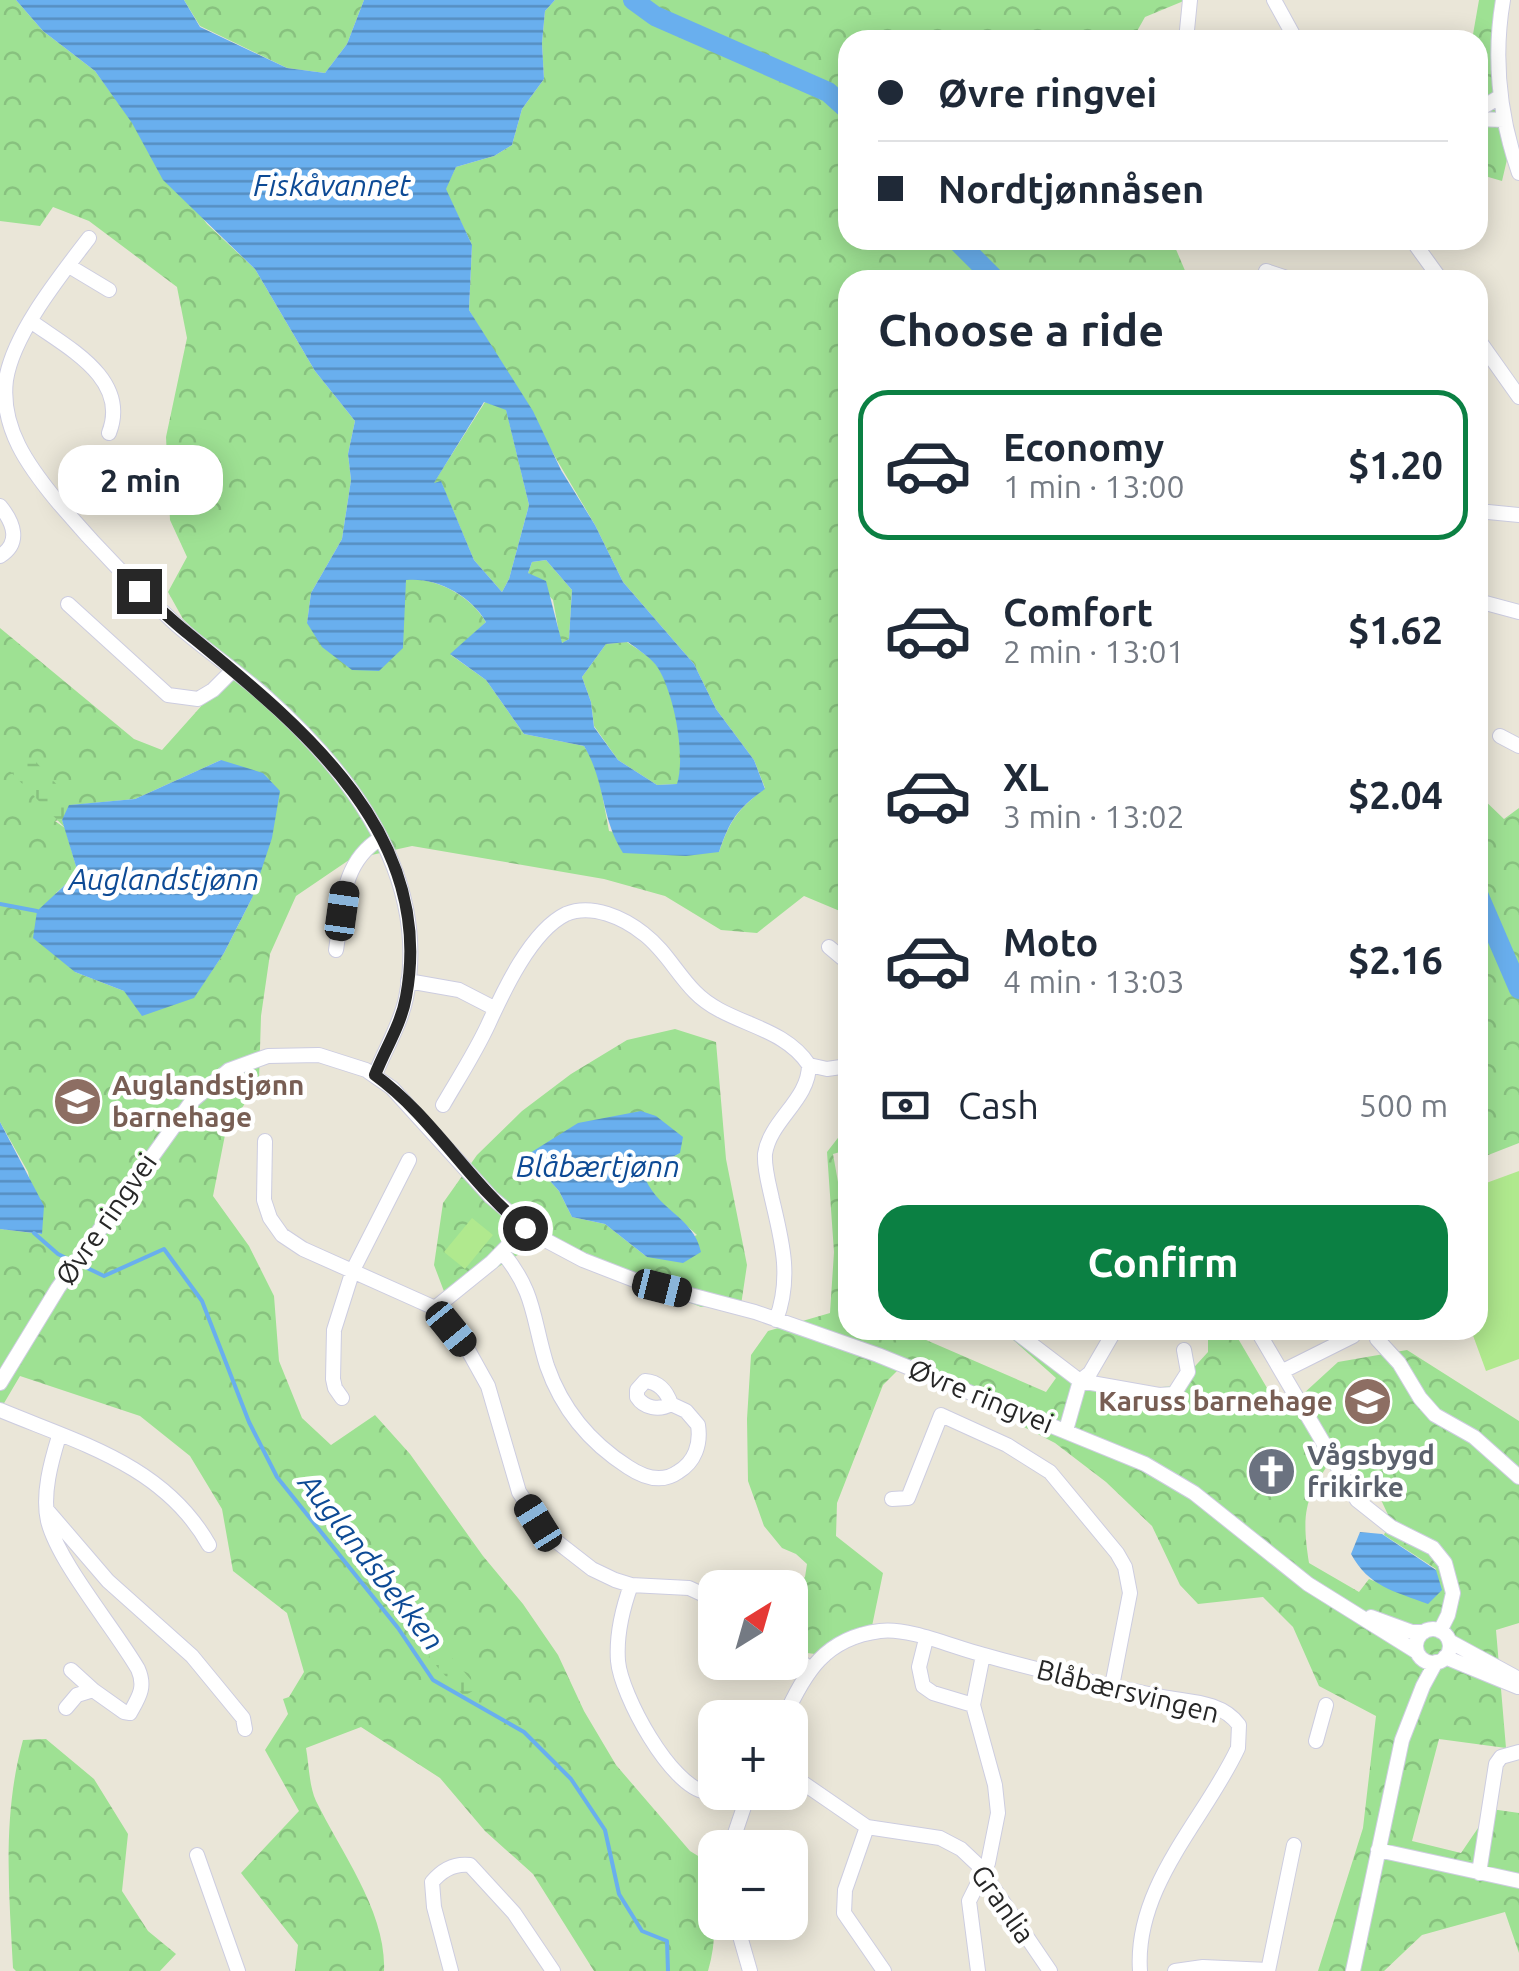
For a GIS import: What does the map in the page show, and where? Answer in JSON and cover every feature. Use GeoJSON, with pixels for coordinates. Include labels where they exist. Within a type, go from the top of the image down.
{"type":"FeatureCollection","features":[{"type":"Feature","properties":{"kind":"street"},"geometry":{"type":"LineString","coordinates":[[1187,30],[1190,0]]}},
{"type":"Feature","properties":{"kind":"street"},"geometry":{"type":"LineString","coordinates":[[1274,0],[1290,30]]}},
{"type":"Feature","properties":{"kind":"street"},"geometry":{"type":"LineString","coordinates":[[1503,0],[1498,42],[1501,96],[1519,173]]}},
{"type":"Feature","properties":{"kind":"street"},"geometry":{"type":"LineString","coordinates":[[1488,104],[1501,96]]}},
{"type":"Feature","properties":{"kind":"street"},"geometry":{"type":"LineString","coordinates":[[1488,119],[1504,120]]}},
{"type":"Feature","properties":{"kind":"street"},"geometry":{"type":"LineString","coordinates":[[90,238],[12,353],[2,400],[24,461],[68,514],[139,591],[298,726],[360,799],[381,838],[406,904],[408,982],[401,1017],[375,1075]]}},
{"type":"Feature","properties":{"kind":"street"},"geometry":{"type":"LineString","coordinates":[[69,266],[109,290]]}},
{"type":"Feature","properties":{"kind":"street"},"geometry":{"type":"LineString","coordinates":[[32,322],[98,373],[113,408],[108,433]]}},
{"type":"Feature","properties":{"kind":"street"},"geometry":{"type":"LineString","coordinates":[[1488,353],[1519,398]]}},
{"type":"Feature","properties":{"kind":"street"},"geometry":{"type":"LineString","coordinates":[[0,506],[14,532],[14,541],[0,556]]}},
{"type":"Feature","properties":{"kind":"street"},"geometry":{"type":"LineString","coordinates":[[1488,512],[1519,515]]}},
{"type":"Feature","properties":{"kind":"street"},"geometry":{"type":"LineString","coordinates":[[68,604],[168,695],[198,699],[214,690],[232,670]]}},
{"type":"Feature","properties":{"kind":"street"},"geometry":{"type":"LineString","coordinates":[[1488,604],[1519,612]]}},
{"type":"Feature","properties":{"kind":"street"},"geometry":{"type":"LineString","coordinates":[[1500,736],[1519,746]]}},
{"type":"Feature","properties":{"kind":"street"},"geometry":{"type":"LineString","coordinates":[[336,950],[348,873],[360,854],[381,838]]}},
{"type":"Feature","properties":{"kind":"street"},"geometry":{"type":"LineString","coordinates":[[443,1106],[525,957],[557,920],[568,914],[596,911],[645,934],[695,993],[719,1010],[784,1040],[809,1065],[838,1067]]}},
{"type":"Feature","properties":{"kind":"street"},"geometry":{"type":"LineString","coordinates":[[829,947],[838,955]]}},
{"type":"Feature","properties":{"kind":"street"},"geometry":{"type":"LineString","coordinates":[[408,982],[459,990],[494,1008]]}},
{"type":"Feature","properties":{"kind":"street","name":"Øvre ringvei"},"geometry":{"type":"LineString","coordinates":[[0,1383],[58,1288],[181,1114],[205,1088],[229,1070],[268,1056],[303,1054],[342,1060],[375,1075],[408,1103],[491,1198],[525,1228],[572,1255],[615,1273],[776,1320],[878,1355],[1145,1464],[1185,1487],[1296,1575],[1430,1658],[1519,1688]]}},
{"type":"Feature","properties":{"kind":"street"},"geometry":{"type":"LineString","coordinates":[[776,1320],[786,1292],[786,1260],[764,1159],[772,1136],[800,1094],[809,1065]]}},
{"type":"Feature","properties":{"kind":"street"},"geometry":{"type":"LineString","coordinates":[[265,1142],[264,1200],[274,1226],[303,1249],[436,1308],[468,1350],[488,1386],[515,1480],[538,1523],[592,1569],[631,1585],[690,1588],[698,1592]]}},
{"type":"Feature","properties":{"kind":"street"},"geometry":{"type":"LineString","coordinates":[[342,1398],[333,1379],[336,1320],[353,1270],[408,1160]]}},
{"type":"Feature","properties":{"kind":"street"},"geometry":{"type":"LineString","coordinates":[[436,1308],[525,1228]]}},
{"type":"Feature","properties":{"kind":"street"},"geometry":{"type":"LineString","coordinates":[[502,1252],[528,1290],[562,1404],[600,1446],[643,1476],[655,1479],[678,1473],[694,1456],[700,1435],[692,1416],[670,1404]]}},
{"type":"Feature","properties":{"kind":"street"},"geometry":{"type":"LineString","coordinates":[[1026,1340],[1080,1382],[1159,1395],[1174,1394],[1188,1372],[1184,1350]]}},
{"type":"Feature","properties":{"kind":"street"},"geometry":{"type":"LineString","coordinates":[[1066,1430],[1080,1382],[1090,1374],[1110,1340]]}},
{"type":"Feature","properties":{"kind":"street"},"geometry":{"type":"LineString","coordinates":[[1263,1340],[1357,1500],[1384,1522],[1428,1545],[1445,1563],[1453,1593],[1444,1636],[1430,1658],[1405,1731],[1352,1971]]}},
{"type":"Feature","properties":{"kind":"street"},"geometry":{"type":"LineString","coordinates":[[1283,1371],[1339,1340]]}},
{"type":"Feature","properties":{"kind":"street"},"geometry":{"type":"LineString","coordinates":[[1384,1340],[1435,1415],[1474,1437],[1519,1477]]}},
{"type":"Feature","properties":{"kind":"street"},"geometry":{"type":"LineString","coordinates":[[0,1410],[59,1436],[90,1444],[142,1472],[172,1497],[209,1546]]}},
{"type":"Feature","properties":{"kind":"street"},"geometry":{"type":"LineString","coordinates":[[892,1500],[908,1498],[941,1415],[1008,1445],[1050,1472],[1117,1553],[1128,1579],[1129,1606],[1112,1686]]}},
{"type":"Feature","properties":{"kind":"street"},"geometry":{"type":"LineString","coordinates":[[59,1436],[48,1483],[49,1524],[62,1551],[125,1646],[142,1678],[141,1694],[130,1713],[92,1690],[71,1670]]}},
{"type":"Feature","properties":{"kind":"street"},"geometry":{"type":"LineString","coordinates":[[47,1510],[108,1581],[192,1656],[243,1718],[246,1730]]}},
{"type":"Feature","properties":{"kind":"street"},"geometry":{"type":"LineString","coordinates":[[631,1585],[620,1621],[618,1665],[636,1715],[688,1783],[698,1790]]}},
{"type":"Feature","properties":{"kind":"street","name":"Øvre ringvei"},"geometry":{"type":"LineString","coordinates":[[1330,1597],[1412,1632],[1444,1636]]}},
{"type":"Feature","properties":{"kind":"street","name":"Blåbærsvingen"},"geometry":{"type":"LineString","coordinates":[[809,1668],[836,1648],[871,1633],[893,1630],[1112,1686],[1218,1708],[1234,1718],[1240,1737],[1232,1760],[1155,1892],[1140,1971]]}},
{"type":"Feature","properties":{"kind":"street"},"geometry":{"type":"LineString","coordinates":[[1424,1632],[1417,1639],[1430,1658]]}},
{"type":"Feature","properties":{"kind":"street"},"geometry":{"type":"LineString","coordinates":[[1444,1636],[1519,1679]]}},
{"type":"Feature","properties":{"kind":"street"},"geometry":{"type":"LineString","coordinates":[[926,1639],[919,1667],[921,1683],[932,1693],[972,1706]]}},
{"type":"Feature","properties":{"kind":"street"},"geometry":{"type":"LineString","coordinates":[[978,1971],[968,1901],[983,1872],[997,1826],[997,1795],[972,1706],[983,1655]]}},
{"type":"Feature","properties":{"kind":"street"},"geometry":{"type":"LineString","coordinates":[[793,1700],[809,1668]]}},
{"type":"Feature","properties":{"kind":"street"},"geometry":{"type":"LineString","coordinates":[[66,1708],[76,1695],[92,1690]]}},
{"type":"Feature","properties":{"kind":"street"},"geometry":{"type":"LineString","coordinates":[[1316,1740],[1326,1705]]}},
{"type":"Feature","properties":{"kind":"street"},"geometry":{"type":"LineString","coordinates":[[1479,1872],[1496,1764],[1501,1757],[1519,1752]]}},
{"type":"Feature","properties":{"kind":"street","name":"Granlia"},"geometry":{"type":"LineString","coordinates":[[808,1786],[867,1827],[952,1843],[983,1872],[1050,1971]]}},
{"type":"Feature","properties":{"kind":"street"},"geometry":{"type":"LineString","coordinates":[[867,1827],[845,1890],[844,1912],[884,1971]]}},
{"type":"Feature","properties":{"kind":"street"},"geometry":{"type":"LineString","coordinates":[[1176,1971],[1203,1967],[1268,1970],[1294,1845]]}},
{"type":"Feature","properties":{"kind":"street"},"geometry":{"type":"LineString","coordinates":[[1378,1850],[1519,1881]]}},
{"type":"Feature","properties":{"kind":"street"},"geometry":{"type":"LineString","coordinates":[[196,1856],[238,1971]]}},
{"type":"Feature","properties":{"kind":"street"},"geometry":{"type":"LineString","coordinates":[[451,1971],[434,1907],[432,1882],[439,1874],[470,1864],[534,1941],[553,1971]]}},
{"type":"Feature","properties":{"kind":"street"},"geometry":{"type":"LineString","coordinates":[[741,1940],[750,1971]]}},
{"type":"Feature","properties":{"kind":"green space"},"geometry":{"type":"Polygon","coordinates":[[[0,0],[16,0],[43,31],[95,71],[207,224],[255,269],[315,371],[355,421],[348,454],[351,480],[342,539],[311,593],[307,623],[403,600],[406,579],[429,581],[452,590],[486,622],[451,655],[486,680],[524,734],[584,746],[597,767],[609,831],[719,852],[736,815],[765,788],[754,760],[716,709],[694,664],[623,582],[595,525],[469,310],[472,245],[445,189],[456,167],[494,156],[512,145],[522,109],[544,79],[545,11],[555,0],[1186,0],[1145,17],[1138,30],[838,30],[838,250],[1176,250],[1185,270],[838,270],[838,910],[804,896],[757,933],[721,930],[665,896],[604,879],[412,846],[349,860],[296,896],[270,954],[261,1016],[259,1081],[225,1135],[213,1196],[249,1246],[274,1296],[279,1361],[302,1418],[331,1445],[375,1415],[410,1454],[483,1556],[523,1604],[558,1655],[584,1711],[616,1765],[698,1856],[698,1940],[714,1940],[708,1971],[594,1971],[533,1874],[485,1831],[440,1778],[361,1727],[306,1748],[316,1801],[360,1883],[378,1927],[384,1971],[295,1971],[298,1945],[241,1873],[299,1811],[265,1750],[288,1714],[283,1699],[289,1697],[304,1672],[287,1613],[233,1571],[222,1509],[190,1456],[140,1416],[20,1376],[0,1410],[0,1229],[41,1234],[28,1172],[0,1122],[0,628],[134,739],[162,750],[204,703],[229,663],[183,619],[168,592],[187,557],[170,520],[166,437],[187,338],[177,287],[89,221],[53,207],[40,226],[0,221],[0,0]],[[221,760],[135,799],[72,805],[36,763],[59,820],[55,821],[65,828],[78,873],[56,893],[75,972],[124,991],[194,997],[224,953],[252,898],[221,760]]]}},
{"type":"Feature","properties":{"kind":"green space"},"geometry":{"type":"Polygon","coordinates":[[[184,0],[364,0],[347,44],[325,73],[287,68],[200,26],[184,0]]]}},
{"type":"Feature","properties":{"kind":"green space"},"geometry":{"type":"Polygon","coordinates":[[[1479,0],[1500,0],[1509,151],[1502,181],[1488,177],[1488,30],[1474,30],[1479,0]]]}},
{"type":"Feature","properties":{"kind":"green space"},"geometry":{"type":"Polygon","coordinates":[[[485,402],[506,409],[529,505],[502,592],[474,560],[441,482],[433,484],[485,402]]]}},
{"type":"Feature","properties":{"kind":"green space"},"geometry":{"type":"Polygon","coordinates":[[[546,560],[572,590],[569,639],[561,644],[553,600],[528,573],[532,562],[546,560]]]}},
{"type":"Feature","properties":{"kind":"green space"},"geometry":{"type":"Polygon","coordinates":[[[627,642],[655,663],[670,693],[680,740],[678,784],[657,785],[618,760],[594,726],[582,677],[606,644],[627,642]]]}},
{"type":"Feature","properties":{"kind":"green space"},"geometry":{"type":"Polygon","coordinates":[[[11,752],[36,762],[71,800],[62,820],[65,828],[5,766],[3,761],[11,752]]]}},
{"type":"Feature","properties":{"kind":"green space"},"geometry":{"type":"Polygon","coordinates":[[[1488,804],[1504,819],[1519,808],[1519,1143],[1488,1155],[1488,804]]]}},
{"type":"Feature","properties":{"kind":"green space"},"geometry":{"type":"Polygon","coordinates":[[[675,1029],[716,1042],[726,1159],[747,1265],[741,1305],[701,1307],[587,1258],[534,1245],[445,1294],[434,1265],[443,1203],[477,1155],[522,1111],[571,1074],[627,1040],[675,1029]],[[680,1153],[532,1161],[559,1191],[572,1217],[605,1224],[647,1257],[697,1235],[649,1192],[643,1173],[680,1153]]]}},
{"type":"Feature","properties":{"kind":"green space"},"geometry":{"type":"Polygon","coordinates":[[[838,1138],[838,1153],[833,1154],[838,1182],[838,1340],[926,1340],[1046,1392],[1056,1378],[1013,1340],[1028,1340],[1066,1366],[1131,1389],[1177,1386],[1208,1352],[1208,1340],[1239,1340],[1274,1400],[1291,1405],[1338,1362],[1407,1350],[1519,1421],[1519,1623],[1496,1630],[1506,1748],[1439,1739],[1412,1841],[1461,1853],[1491,1809],[1519,1813],[1519,1953],[1505,1912],[1422,1935],[1384,1971],[1318,1971],[1363,1828],[1376,1716],[1319,1686],[1293,1627],[1263,1597],[1198,1604],[1180,1585],[1152,1526],[1106,1482],[1055,1443],[903,1365],[883,1385],[837,1503],[836,1536],[883,1573],[871,1631],[824,1655],[808,1653],[807,1564],[782,1548],[764,1526],[748,1481],[751,1355],[768,1331],[830,1313],[834,1252],[827,1152],[838,1138]],[[1335,1454],[1308,1505],[1305,1530],[1309,1563],[1359,1592],[1369,1579],[1427,1603],[1436,1569],[1384,1535],[1390,1519],[1375,1487],[1335,1454]]]}},
{"type":"Feature","properties":{"kind":"green space"},"geometry":{"type":"Polygon","coordinates":[[[1519,1171],[1519,1359],[1486,1371],[1475,1340],[1488,1340],[1488,1182],[1519,1171]]]}},
{"type":"Feature","properties":{"kind":"green space"},"geometry":{"type":"Polygon","coordinates":[[[472,1218],[493,1235],[465,1269],[444,1252],[472,1218]]]}},
{"type":"Feature","properties":{"kind":"green space"},"geometry":{"type":"Polygon","coordinates":[[[426,1640],[447,1652],[478,1688],[464,1696],[430,1659],[426,1640]]]}},
{"type":"Feature","properties":{"kind":"green space"},"geometry":{"type":"Polygon","coordinates":[[[46,1739],[94,1779],[128,1834],[122,1891],[148,1931],[176,1954],[160,1971],[13,1968],[9,1854],[16,1768],[23,1740],[46,1739]]]}},
{"type":"Feature","properties":{"kind":"water","name":"Fiskåvannet"},"geometry":{"type":"Polygon","coordinates":[[[16,0],[184,0],[200,27],[287,68],[325,73],[347,44],[364,0],[555,0],[545,11],[544,79],[522,109],[512,145],[494,156],[456,167],[446,189],[472,245],[469,310],[533,411],[623,582],[694,664],[716,709],[754,760],[765,789],[736,816],[719,852],[686,856],[623,853],[584,746],[524,734],[486,680],[450,654],[486,622],[452,590],[406,580],[403,648],[379,671],[352,670],[322,647],[307,623],[311,593],[342,539],[351,480],[348,454],[355,421],[315,371],[255,269],[163,180],[132,123],[95,71],[43,31],[16,0]],[[484,402],[434,483],[441,481],[474,560],[502,592],[529,505],[506,410],[484,402]],[[546,560],[532,562],[528,573],[546,581],[562,643],[569,639],[572,590],[546,560]],[[628,642],[606,644],[582,677],[594,727],[618,760],[657,785],[677,784],[679,741],[664,679],[652,661],[628,642]]]}},
{"type":"Feature","properties":{"kind":"water","name":"Auglandstjønn"},"geometry":{"type":"Polygon","coordinates":[[[221,760],[263,773],[280,791],[272,838],[252,898],[224,953],[194,998],[142,1016],[124,991],[75,972],[33,938],[37,911],[78,873],[62,820],[69,805],[135,799],[221,760]]]}},
{"type":"Feature","properties":{"kind":"water","name":"Blåbærtjønn"},"geometry":{"type":"Polygon","coordinates":[[[641,1111],[656,1116],[683,1137],[680,1153],[643,1173],[656,1196],[697,1240],[701,1252],[683,1263],[647,1257],[605,1224],[572,1217],[559,1191],[532,1161],[530,1153],[578,1123],[641,1111]]]}},
{"type":"Feature","properties":{"kind":"water"},"geometry":{"type":"Polygon","coordinates":[[[0,1122],[44,1206],[42,1234],[0,1229],[0,1122]]]}},
{"type":"Feature","properties":{"kind":"water"},"geometry":{"type":"Polygon","coordinates":[[[1360,1532],[1382,1534],[1436,1570],[1442,1590],[1428,1604],[1374,1581],[1351,1554],[1360,1532]]]}},
{"type":"Feature","properties":{"kind":"waterway"},"geometry":{"type":"LineString","coordinates":[[633,0],[655,16],[828,92],[838,101]]}},
{"type":"Feature","properties":{"kind":"waterway"},"geometry":{"type":"LineString","coordinates":[[966,250],[986,270]]}},
{"type":"Feature","properties":{"kind":"waterway"},"geometry":{"type":"LineString","coordinates":[[0,904],[37,911]]}},
{"type":"Feature","properties":{"kind":"waterway"},"geometry":{"type":"LineString","coordinates":[[1488,917],[1519,989]]}},
{"type":"Feature","properties":{"kind":"waterway","name":"Auglandsbekken"},"geometry":{"type":"LineString","coordinates":[[34,1233],[70,1260]]}},
{"type":"Feature","properties":{"kind":"waterway","name":"Auglandsbekken"},"geometry":{"type":"LineString","coordinates":[[79,1264],[104,1276],[164,1249],[202,1301],[249,1422],[277,1477],[398,1628],[433,1680],[524,1732],[571,1779],[605,1830],[619,1894],[642,1931],[667,1941],[668,1971]]}},
{"type":"Feature","properties":{"kind":"place","name":"Auglandstjønn barnehage"},"geometry":{"type":"Point","coordinates":[77,1101]}},
{"type":"Feature","properties":{"kind":"place","name":"Karuss barnehage"},"geometry":{"type":"Point","coordinates":[1368,1401]}},
{"type":"Feature","properties":{"kind":"place","name":"Vågsbygd frikirke"},"geometry":{"type":"Point","coordinates":[1272,1471]}},
{"type":"Feature","properties":{"kind":"route"},"geometry":{"type":"LineString","coordinates":[[139,591],[289,718],[360,799],[376,825],[402,889],[409,931],[406,996],[396,1030],[375,1075],[408,1103],[491,1198],[525,1228]]}}]}
